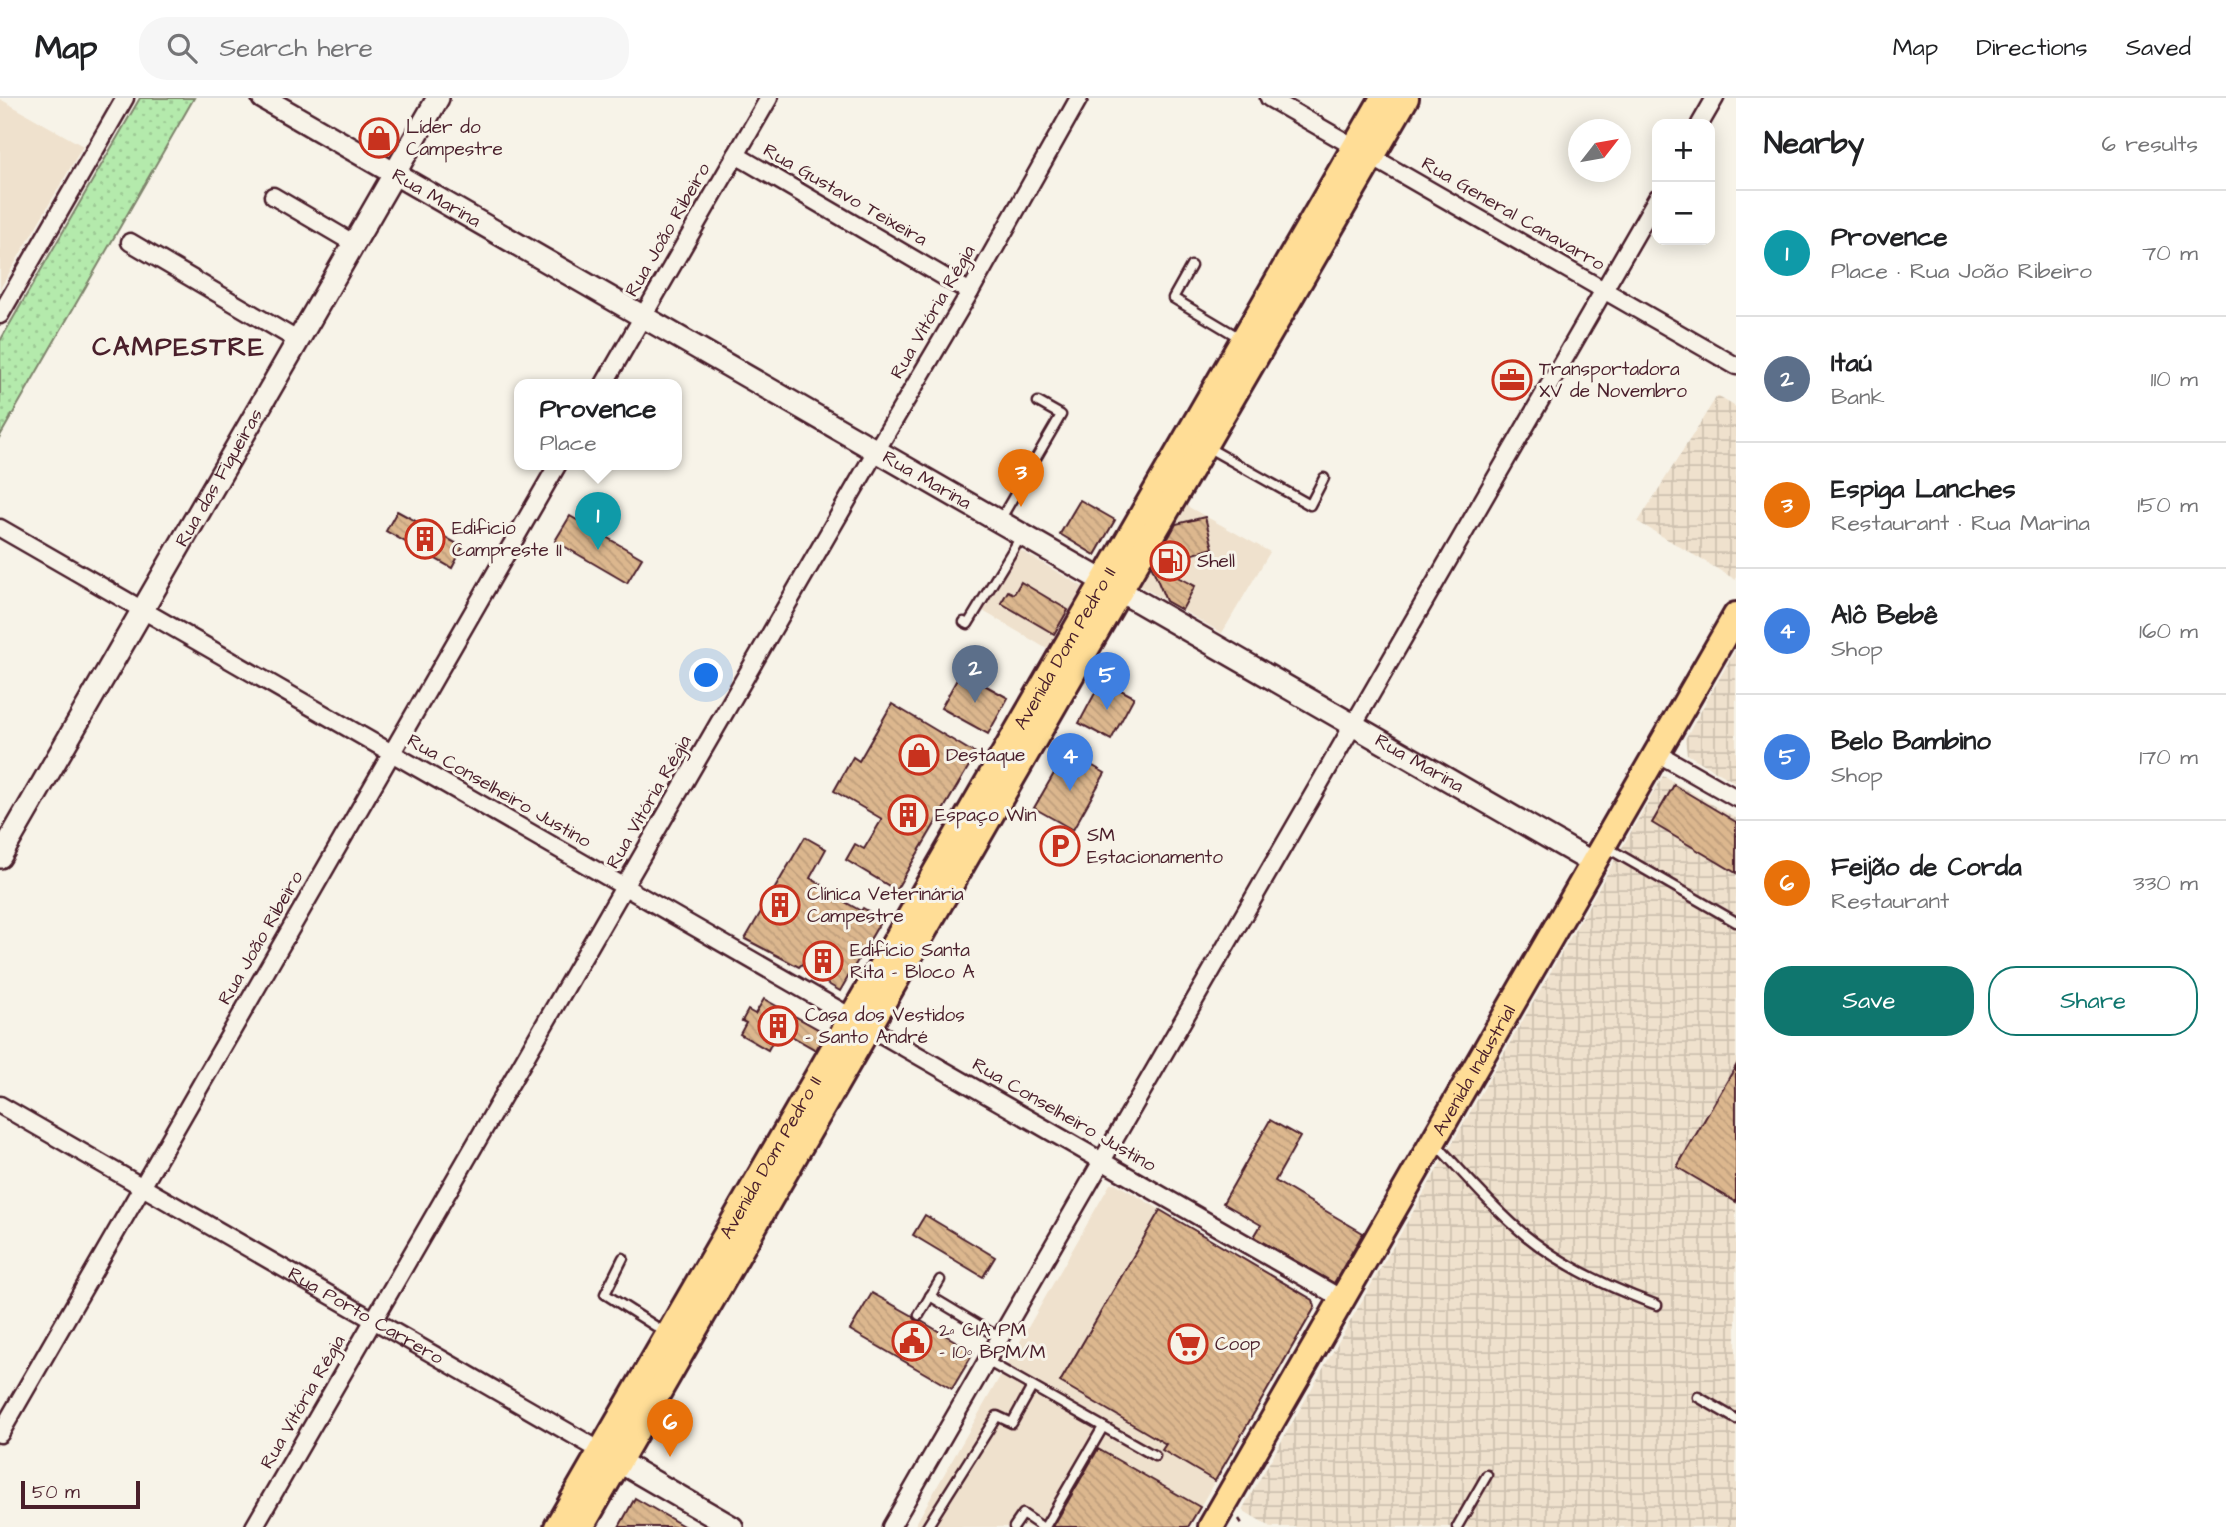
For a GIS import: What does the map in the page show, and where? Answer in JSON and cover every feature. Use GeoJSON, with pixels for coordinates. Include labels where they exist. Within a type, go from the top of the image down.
{"type":"FeatureCollection","features":[{"type":"Feature","properties":{"kind":"main road","name":"Avenida Dom Pedro II"},"geometry":{"type":"LineString","coordinates":[[1111,586],[1204,445],[1364,152],[1383,98]]}},
{"type":"Feature","properties":{"kind":"main road","name":"Avenida Dom Pedro II"},"geometry":{"type":"LineString","coordinates":[[557,1527],[610,1456],[861,1023],[1111,586],[1243,340],[1364,152],[1406,98]]}},
{"type":"Feature","properties":{"kind":"main road","name":"Avenida Industrial"},"geometry":{"type":"LineString","coordinates":[[1212,1527],[1736,615]]}},
{"type":"Feature","properties":{"kind":"main road","name":"Avenida Dom Pedro II"},"geometry":{"type":"LineString","coordinates":[[581,1527],[610,1456],[669,1334],[861,1023]]}},
{"type":"Feature","properties":{"kind":"street"},"geometry":{"type":"LineString","coordinates":[[0,315],[125,98]]}},
{"type":"Feature","properties":{"kind":"street","name":"Rua Marina"},"geometry":{"type":"LineString","coordinates":[[263,98],[1353,726],[1598,854]]}},
{"type":"Feature","properties":{"kind":"street","name":"Rua das Figueiras"},"geometry":{"type":"LineString","coordinates":[[0,857],[438,98]]}},
{"type":"Feature","properties":{"kind":"street","name":"Rua João Ribeiro"},"geometry":{"type":"LineString","coordinates":[[607,379],[769,98]]}},
{"type":"Feature","properties":{"kind":"street","name":"Rua Vitória Régia"},"geometry":{"type":"LineString","coordinates":[[254,1527],[970,292],[1079,98]]}},
{"type":"Feature","properties":{"kind":"street","name":"Rua General Canavarro"},"geometry":{"type":"LineString","coordinates":[[1269,98],[1736,366]]}},
{"type":"Feature","properties":{"kind":"street"},"geometry":{"type":"LineString","coordinates":[[1703,119],[1715,98]]}},
{"type":"Feature","properties":{"kind":"street","name":"Rua Gustavo Teixeira"},"geometry":{"type":"LineString","coordinates":[[736,155],[970,292]]}},
{"type":"Feature","properties":{"kind":"street"},"geometry":{"type":"LineString","coordinates":[[273,196],[353,243]]}},
{"type":"Feature","properties":{"kind":"street"},"geometry":{"type":"LineString","coordinates":[[891,1527],[1652,207]]}},
{"type":"Feature","properties":{"kind":"street"},"geometry":{"type":"LineString","coordinates":[[130,242],[297,340]]}},
{"type":"Feature","properties":{"kind":"street","name":"Rua João Ribeiro"},"geometry":{"type":"LineString","coordinates":[[3,1423],[555,470]]}},
{"type":"Feature","properties":{"kind":"street","name":"Rua Conselheiro Justino"},"geometry":{"type":"LineString","coordinates":[[0,528],[1342,1299]]}},
{"type":"Feature","properties":{"kind":"street"},"geometry":{"type":"LineString","coordinates":[[1657,753],[1736,797]]}},
{"type":"Feature","properties":{"kind":"street","name":"Rua Porto Carrero"},"geometry":{"type":"LineString","coordinates":[[0,1105],[732,1527]]}},
{"type":"Feature","properties":{"kind":"lane"},"geometry":{"type":"LineString","coordinates":[[1191,266],[1172,298],[1243,340]]}},
{"type":"Feature","properties":{"kind":"lane"},"geometry":{"type":"LineString","coordinates":[[999,522],[1060,415],[1038,402]]}},
{"type":"Feature","properties":{"kind":"lane"},"geometry":{"type":"LineString","coordinates":[[1204,445],[1310,505],[1324,478]]}},
{"type":"Feature","properties":{"kind":"lane"},"geometry":{"type":"LineString","coordinates":[[964,622],[968,624],[1022,535]]}},
{"type":"Feature","properties":{"kind":"lane"},"geometry":{"type":"LineString","coordinates":[[1598,854],[1736,922]]}},
{"type":"Feature","properties":{"kind":"lane"},"geometry":{"type":"LineString","coordinates":[[1433,1141],[1502,1214],[1549,1253],[1594,1279],[1657,1305]]}},
{"type":"Feature","properties":{"kind":"lane"},"geometry":{"type":"LineString","coordinates":[[623,1258],[604,1294],[669,1334]]}},
{"type":"Feature","properties":{"kind":"lane"},"geometry":{"type":"LineString","coordinates":[[919,1315],[940,1280]]}},
{"type":"Feature","properties":{"kind":"lane"},"geometry":{"type":"LineString","coordinates":[[930,1296],[1000,1338]]}},
{"type":"Feature","properties":{"kind":"lane"},"geometry":{"type":"LineString","coordinates":[[988,1361],[1155,1456]]}},
{"type":"Feature","properties":{"kind":"lane"},"geometry":{"type":"LineString","coordinates":[[927,1527],[997,1416],[1012,1423],[1032,1387]]}},
{"type":"Feature","properties":{"kind":"lane"},"geometry":{"type":"LineString","coordinates":[[1698,1397],[1736,1419]]}},
{"type":"Feature","properties":{"kind":"lane"},"geometry":{"type":"LineString","coordinates":[[1014,1527],[1023,1514],[1044,1527],[1103,1427]]}},
{"type":"Feature","properties":{"kind":"lane"},"geometry":{"type":"LineString","coordinates":[[1457,1527],[1487,1475]]}},
{"type":"Feature","properties":{"kind":"shaded area"},"geometry":{"type":"Polygon","coordinates":[[[0,99],[83,146],[0,289],[0,99]]]}},
{"type":"Feature","properties":{"kind":"shaded area"},"geometry":{"type":"Polygon","coordinates":[[[1717,396],[1736,407],[1736,580],[1638,522],[1717,396]]]}},
{"type":"Feature","properties":{"kind":"shaded area"},"geometry":{"type":"Polygon","coordinates":[[[1185,505],[1270,552],[1222,633],[1137,584],[1185,505]]]}},
{"type":"Feature","properties":{"kind":"shaded area"},"geometry":{"type":"Polygon","coordinates":[[[1020,550],[1083,587],[1047,649],[983,611],[1020,550]]]}},
{"type":"Feature","properties":{"kind":"shaded area"},"geometry":{"type":"Polygon","coordinates":[[[1736,649],[1736,783],[1687,754],[1685,739],[1736,649]]]}},
{"type":"Feature","properties":{"kind":"shaded area"},"geometry":{"type":"Polygon","coordinates":[[[1663,776],[1736,818],[1736,1527],[1271,1527],[1242,1510],[1663,776]]]}},
{"type":"Feature","properties":{"kind":"shaded area"},"geometry":{"type":"Polygon","coordinates":[[[1115,1183],[1313,1300],[1315,1307],[1200,1507],[1098,1449],[1051,1527],[914,1527],[1110,1184],[1115,1183]]]}},
{"type":"Feature","properties":{"kind":"green space"},"geometry":{"type":"Polygon","coordinates":[[[140,98],[194,98],[0,436],[0,341],[140,98]]]}},
{"type":"Feature","properties":{"kind":"building"},"geometry":{"type":"Polygon","coordinates":[[[1080,500],[1115,520],[1095,555],[1060,534],[1080,500]]]}},
{"type":"Feature","properties":{"kind":"building","name":"Edificio Campreste II"},"geometry":{"type":"Polygon","coordinates":[[[397,511],[463,547],[452,568],[386,531],[397,511]]]}},
{"type":"Feature","properties":{"kind":"building"},"geometry":{"type":"Polygon","coordinates":[[[570,516],[642,558],[627,583],[555,541],[570,516]]]}},
{"type":"Feature","properties":{"kind":"building","name":"Shell"},"geometry":{"type":"Polygon","coordinates":[[[1205,517],[1213,548],[1187,556],[1176,576],[1195,586],[1182,610],[1166,601],[1152,567],[1176,524],[1205,517]]]}},
{"type":"Feature","properties":{"kind":"building"},"geometry":{"type":"Polygon","coordinates":[[[1021,582],[1068,610],[1054,634],[1001,603],[1008,591],[1014,594],[1021,582]]]}},
{"type":"Feature","properties":{"kind":"building"},"geometry":{"type":"Polygon","coordinates":[[[961,672],[1008,698],[988,734],[941,708],[961,672]]]}},
{"type":"Feature","properties":{"kind":"building"},"geometry":{"type":"Polygon","coordinates":[[[1102,680],[1134,697],[1111,740],[1079,723],[1102,680]]]}},
{"type":"Feature","properties":{"kind":"building"},"geometry":{"type":"Polygon","coordinates":[[[892,704],[976,754],[896,890],[846,860],[855,844],[864,849],[882,819],[834,791],[853,757],[859,761],[892,704]]]}},
{"type":"Feature","properties":{"kind":"building"},"geometry":{"type":"Polygon","coordinates":[[[1067,751],[1105,773],[1073,830],[1034,808],[1067,751]]]}},
{"type":"Feature","properties":{"kind":"building"},"geometry":{"type":"Polygon","coordinates":[[[1674,785],[1736,822],[1736,873],[1652,823],[1674,785]]]}},
{"type":"Feature","properties":{"kind":"building"},"geometry":{"type":"Polygon","coordinates":[[[805,837],[826,849],[810,878],[840,895],[838,898],[882,919],[840,991],[802,964],[799,967],[745,939],[805,837]]]}},
{"type":"Feature","properties":{"kind":"building","name":"Casa dos Vestidos - Santo André"},"geometry":{"type":"Polygon","coordinates":[[[764,999],[825,1033],[816,1050],[779,1029],[768,1050],[740,1034],[746,1023],[742,1021],[748,1010],[755,1014],[764,999]]]}},
{"type":"Feature","properties":{"kind":"building"},"geometry":{"type":"Polygon","coordinates":[[[1736,1066],[1736,1202],[1677,1167],[1736,1066]]]}},
{"type":"Feature","properties":{"kind":"building"},"geometry":{"type":"Polygon","coordinates":[[[1270,1120],[1300,1137],[1275,1181],[1363,1233],[1334,1283],[1254,1237],[1261,1225],[1223,1203],[1270,1120]]]}},
{"type":"Feature","properties":{"kind":"building","name":"Coop"},"geometry":{"type":"Polygon","coordinates":[[[1160,1210],[1313,1300],[1315,1307],[1215,1481],[1162,1450],[1166,1444],[1060,1382],[1160,1210]]]}},
{"type":"Feature","properties":{"kind":"building"},"geometry":{"type":"Polygon","coordinates":[[[925,1215],[995,1257],[983,1277],[913,1235],[925,1215]]]}},
{"type":"Feature","properties":{"kind":"building","name":"2ª CIA PM - 10º BPM/M"},"geometry":{"type":"Polygon","coordinates":[[[872,1293],[913,1316],[916,1321],[921,1321],[974,1352],[952,1389],[850,1330],[872,1293]]]}},
{"type":"Feature","properties":{"kind":"building"},"geometry":{"type":"Polygon","coordinates":[[[1098,1449],[1200,1507],[1188,1527],[1053,1527],[1098,1449]]]}},
{"type":"Feature","properties":{"kind":"building"},"geometry":{"type":"Polygon","coordinates":[[[635,1498],[685,1527],[619,1527],[635,1498]]]}},
{"type":"Feature","properties":{"kind":"place","name":"Líder do Campestre"},"geometry":{"type":"Point","coordinates":[379,138]}},
{"type":"Feature","properties":{"kind":"place","name":"Transportadora XV de Novembro"},"geometry":{"type":"Point","coordinates":[1512,380]}},
{"type":"Feature","properties":{"kind":"place","name":"Espiga Lanches"},"geometry":{"type":"Point","coordinates":[1021,507]}},
{"type":"Feature","properties":{"kind":"place","name":"Edificio Campreste II"},"geometry":{"type":"Point","coordinates":[425,539]}},
{"type":"Feature","properties":{"kind":"place","name":"Provence"},"geometry":{"type":"Point","coordinates":[598,550]}},
{"type":"Feature","properties":{"kind":"place","name":"Shell"},"geometry":{"type":"Point","coordinates":[1170,561]}},
{"type":"Feature","properties":{"kind":"place","name":"Itaú"},"geometry":{"type":"Point","coordinates":[975,703]}},
{"type":"Feature","properties":{"kind":"place","name":"Belo Bambino"},"geometry":{"type":"Point","coordinates":[1107,710]}},
{"type":"Feature","properties":{"kind":"place","name":"Destaque"},"geometry":{"type":"Point","coordinates":[919,755]}},
{"type":"Feature","properties":{"kind":"place","name":"Alô Bebê"},"geometry":{"type":"Point","coordinates":[1070,791]}},
{"type":"Feature","properties":{"kind":"place","name":"Espaço Win"},"geometry":{"type":"Point","coordinates":[908,815]}},
{"type":"Feature","properties":{"kind":"place","name":"SM Estacionamento"},"geometry":{"type":"Point","coordinates":[1060,846]}},
{"type":"Feature","properties":{"kind":"place","name":"Clínica Veterinária Campestre"},"geometry":{"type":"Point","coordinates":[780,905]}},
{"type":"Feature","properties":{"kind":"place","name":"Edifício Santa Rita - Bloco A"},"geometry":{"type":"Point","coordinates":[823,961]}},
{"type":"Feature","properties":{"kind":"place","name":"Casa dos Vestidos - Santo André"},"geometry":{"type":"Point","coordinates":[778,1026]}},
{"type":"Feature","properties":{"kind":"place","name":"2ª CIA PM - 10º BPM/M"},"geometry":{"type":"Point","coordinates":[912,1341]}},
{"type":"Feature","properties":{"kind":"place","name":"Coop"},"geometry":{"type":"Point","coordinates":[1188,1344]}},
{"type":"Feature","properties":{"kind":"place","name":"Feijão de Corda"},"geometry":{"type":"Point","coordinates":[670,1457]}},
{"type":"Feature","properties":{"kind":"district","name":"CAMPESTRE"},"geometry":{"type":"Point","coordinates":[179,347]}}]}
